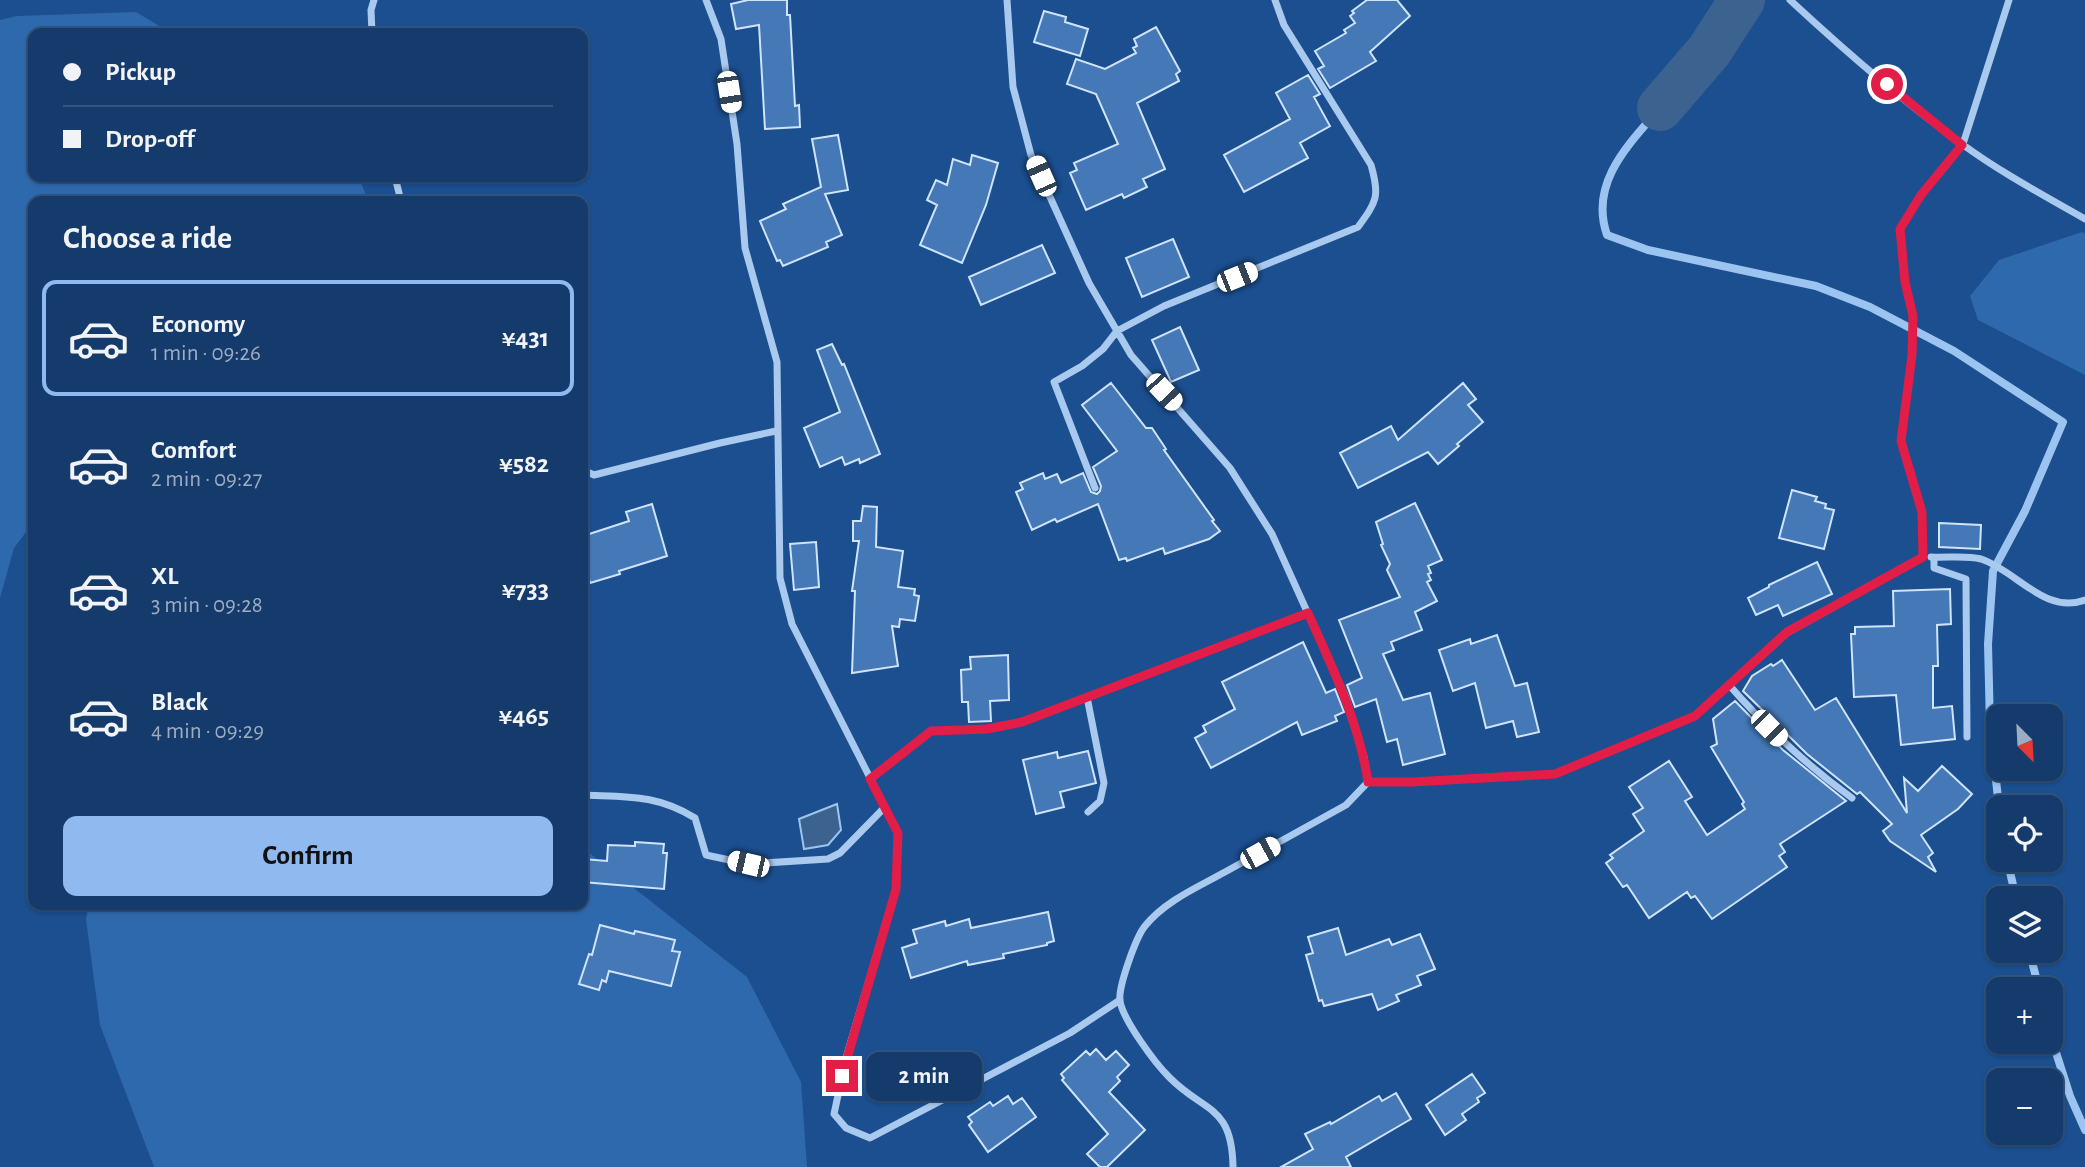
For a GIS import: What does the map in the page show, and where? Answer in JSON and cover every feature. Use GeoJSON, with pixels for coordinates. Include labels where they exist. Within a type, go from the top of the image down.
{"type":"FeatureCollection","features":[{"type":"Feature","properties":{"kind":"street"},"geometry":{"type":"LineString","coordinates":[[372,28],[371,10],[374,0]]}},
{"type":"Feature","properties":{"kind":"street"},"geometry":{"type":"LineString","coordinates":[[706,0],[721,39],[737,144],[745,248],[777,362],[780,578],[792,624],[898,833],[896,889],[846,1058],[834,1114],[845,1128],[870,1138],[1070,1033],[1120,1000]]}},
{"type":"Feature","properties":{"kind":"street"},"geometry":{"type":"LineString","coordinates":[[1007,0],[1013,87],[1031,155],[1089,283],[1131,355],[1230,468],[1272,534],[1346,698],[1364,757],[1368,782]]}},
{"type":"Feature","properties":{"kind":"street"},"geometry":{"type":"LineString","coordinates":[[1096,488],[1054,382],[1082,366],[1103,349],[1117,331],[1164,306],[1358,227],[1371,209],[1378,189],[1371,165],[1284,24],[1275,0]]}},
{"type":"Feature","properties":{"kind":"street"},"geometry":{"type":"LineString","coordinates":[[1790,0],[1849,54],[1962,145],[2085,219]]}},
{"type":"Feature","properties":{"kind":"street"},"geometry":{"type":"LineString","coordinates":[[1923,557],[1922,512],[1901,441],[1912,355],[1913,316],[1905,282],[1900,229],[1921,195],[1962,145],[2010,0]]}},
{"type":"Feature","properties":{"kind":"street"},"geometry":{"type":"LineString","coordinates":[[588,472],[594,475],[776,431]]}},
{"type":"Feature","properties":{"kind":"street"},"geometry":{"type":"LineString","coordinates":[[1233,1167],[1233,1150],[1227,1129],[1219,1115],[1170,1078],[1131,1026],[1120,1000],[1134,946],[1145,926],[1174,901],[1346,805],[1368,782],[1555,774],[1695,716],[1787,632],[1923,557],[1978,558],[2004,570],[2049,601],[2073,604],[2085,600]]}},
{"type":"Feature","properties":{"kind":"street"},"geometry":{"type":"LineString","coordinates":[[1934,558],[1934,568],[1966,579],[1967,737]]}},
{"type":"Feature","properties":{"kind":"street"},"geometry":{"type":"LineString","coordinates":[[870,779],[931,731],[987,729],[1022,722],[1308,613]]}},
{"type":"Feature","properties":{"kind":"street"},"geometry":{"type":"LineString","coordinates":[[1729,685],[1782,741],[1852,798]]}},
{"type":"Feature","properties":{"kind":"street"},"geometry":{"type":"LineString","coordinates":[[1087,697],[1104,783],[1100,801],[1088,812]]}},
{"type":"Feature","properties":{"kind":"street"},"geometry":{"type":"LineString","coordinates":[[588,795],[652,799],[678,807],[695,818],[706,855],[748,864],[828,859],[840,853],[885,807]]}},
{"type":"Feature","properties":{"kind":"shaded area"},"geometry":{"type":"Polygon","coordinates":[[[136,12],[163,28],[28,28],[28,182],[361,182],[366,196],[28,196],[28,530],[14,548],[0,598],[0,20],[17,16],[136,12]]]}},
{"type":"Feature","properties":{"kind":"shaded area"},"geometry":{"type":"Polygon","coordinates":[[[2082,232],[2085,234],[2085,375],[1978,320],[1970,296],[1999,260],[2082,232]]]}},
{"type":"Feature","properties":{"kind":"shaded area"},"geometry":{"type":"Polygon","coordinates":[[[837,804],[841,830],[828,845],[804,849],[799,819],[837,804]]]}},
{"type":"Feature","properties":{"kind":"shaded area"},"geometry":{"type":"Polygon","coordinates":[[[588,852],[747,977],[801,1082],[807,1167],[154,1167],[100,1025],[86,919],[88,910],[588,910],[588,852]]]}},
{"type":"Feature","properties":{"kind":"building"},"geometry":{"type":"Polygon","coordinates":[[[748,0],[787,0],[795,106],[799,105],[800,127],[765,129],[759,25],[736,29],[731,4],[748,0]]]}},
{"type":"Feature","properties":{"kind":"building"},"geometry":{"type":"Polygon","coordinates":[[[1367,0],[1397,0],[1410,16],[1370,52],[1376,61],[1330,88],[1318,69],[1324,66],[1315,51],[1346,33],[1344,30],[1355,23],[1350,16],[1354,13],[1352,11],[1367,0]]]}},
{"type":"Feature","properties":{"kind":"building"},"geometry":{"type":"Polygon","coordinates":[[[1044,11],[1066,17],[1065,22],[1088,29],[1080,56],[1034,42],[1044,11]]]}},
{"type":"Feature","properties":{"kind":"building"},"geometry":{"type":"Polygon","coordinates":[[[1156,27],[1180,71],[1176,74],[1179,81],[1137,103],[1165,169],[1143,179],[1147,187],[1124,198],[1122,194],[1086,210],[1070,173],[1077,170],[1074,163],[1118,144],[1096,94],[1067,84],[1076,59],[1105,69],[1136,53],[1133,48],[1137,46],[1134,39],[1156,27]]]}},
{"type":"Feature","properties":{"kind":"building"},"geometry":{"type":"Polygon","coordinates":[[[1308,75],[1320,94],[1314,97],[1330,126],[1300,143],[1308,158],[1244,192],[1224,155],[1290,119],[1276,93],[1308,75]]]}},
{"type":"Feature","properties":{"kind":"building"},"geometry":{"type":"Polygon","coordinates":[[[838,135],[848,190],[825,194],[842,235],[826,242],[828,247],[783,266],[780,260],[777,261],[760,221],[786,209],[783,204],[821,187],[812,139],[838,135]]]}},
{"type":"Feature","properties":{"kind":"building"},"geometry":{"type":"Polygon","coordinates":[[[972,155],[998,163],[986,205],[962,263],[920,245],[937,205],[927,200],[936,180],[947,185],[953,159],[970,165],[972,155]]]}},
{"type":"Feature","properties":{"kind":"building"},"geometry":{"type":"Polygon","coordinates":[[[1173,239],[1189,277],[1142,297],[1126,258],[1173,239]]]}},
{"type":"Feature","properties":{"kind":"building"},"geometry":{"type":"Polygon","coordinates":[[[1042,245],[1055,273],[981,305],[969,277],[1042,245]]]}},
{"type":"Feature","properties":{"kind":"building"},"geometry":{"type":"Polygon","coordinates":[[[1180,327],[1199,370],[1171,382],[1152,340],[1180,327]]]}},
{"type":"Feature","properties":{"kind":"building"},"geometry":{"type":"Polygon","coordinates":[[[832,344],[842,365],[844,364],[880,454],[860,463],[859,459],[845,465],[842,457],[820,467],[804,428],[840,412],[817,350],[832,344]]]}},
{"type":"Feature","properties":{"kind":"building"},"geometry":{"type":"Polygon","coordinates":[[[1111,383],[1146,428],[1152,428],[1166,449],[1164,450],[1214,520],[1212,521],[1220,531],[1209,539],[1165,554],[1163,548],[1127,561],[1126,558],[1119,560],[1098,504],[1032,530],[1016,492],[1023,489],[1020,483],[1043,473],[1045,479],[1057,474],[1061,483],[1083,473],[1091,492],[1097,494],[1100,491],[1101,486],[1093,467],[1117,451],[1082,405],[1111,383]]]}},
{"type":"Feature","properties":{"kind":"building"},"geometry":{"type":"Polygon","coordinates":[[[1463,383],[1476,399],[1468,405],[1483,422],[1457,444],[1459,446],[1438,464],[1428,452],[1358,488],[1340,453],[1391,426],[1398,440],[1463,383]]]}},
{"type":"Feature","properties":{"kind":"building"},"geometry":{"type":"Polygon","coordinates":[[[1792,490],[1817,497],[1815,501],[1834,510],[1824,549],[1779,538],[1792,490]]]}},
{"type":"Feature","properties":{"kind":"building"},"geometry":{"type":"Polygon","coordinates":[[[1415,503],[1442,560],[1428,566],[1431,580],[1427,582],[1437,601],[1415,612],[1422,630],[1391,642],[1394,650],[1383,654],[1403,700],[1430,693],[1445,754],[1403,765],[1397,739],[1387,742],[1376,699],[1355,707],[1347,685],[1362,678],[1339,620],[1400,597],[1387,570],[1390,564],[1381,545],[1383,544],[1376,522],[1415,503]]]}},
{"type":"Feature","properties":{"kind":"building"},"geometry":{"type":"Polygon","coordinates":[[[652,504],[667,556],[590,583],[588,534],[629,521],[626,512],[652,504]]]}},
{"type":"Feature","properties":{"kind":"building"},"geometry":{"type":"Polygon","coordinates":[[[863,506],[877,507],[876,547],[903,551],[898,587],[915,589],[914,595],[919,596],[915,621],[900,619],[899,627],[892,626],[898,666],[852,673],[855,591],[852,591],[859,541],[853,541],[853,521],[861,521],[863,506]]]}},
{"type":"Feature","properties":{"kind":"building"},"geometry":{"type":"Polygon","coordinates":[[[1939,523],[1981,525],[1980,549],[1939,547],[1939,523]]]}},
{"type":"Feature","properties":{"kind":"building"},"geometry":{"type":"Polygon","coordinates":[[[816,542],[819,587],[794,590],[790,544],[816,542]]]}},
{"type":"Feature","properties":{"kind":"building"},"geometry":{"type":"Polygon","coordinates":[[[1817,562],[1832,594],[1783,616],[1778,605],[1756,615],[1748,598],[1817,562]]]}},
{"type":"Feature","properties":{"kind":"building"},"geometry":{"type":"Polygon","coordinates":[[[1950,589],[1951,624],[1937,625],[1938,666],[1933,666],[1933,708],[1952,706],[1955,739],[1901,745],[1896,695],[1854,697],[1851,634],[1855,634],[1855,627],[1894,626],[1893,591],[1950,589]]]}},
{"type":"Feature","properties":{"kind":"building"},"geometry":{"type":"Polygon","coordinates":[[[1497,635],[1515,686],[1527,683],[1539,732],[1517,737],[1513,721],[1486,728],[1475,683],[1453,691],[1439,650],[1470,639],[1471,644],[1497,635]]]}},
{"type":"Feature","properties":{"kind":"building"},"geometry":{"type":"Polygon","coordinates":[[[1303,642],[1326,693],[1335,689],[1344,712],[1335,716],[1337,721],[1302,735],[1297,722],[1211,768],[1195,738],[1206,732],[1203,726],[1235,709],[1222,682],[1303,642]]]}},
{"type":"Feature","properties":{"kind":"building"},"geometry":{"type":"Polygon","coordinates":[[[1008,655],[1009,700],[990,701],[991,721],[969,722],[968,702],[962,702],[961,670],[971,669],[970,657],[1008,655]]]}},
{"type":"Feature","properties":{"kind":"building"},"geometry":{"type":"Polygon","coordinates":[[[1782,660],[1815,710],[1836,698],[1907,813],[1904,778],[1918,791],[1942,766],[1972,794],[1958,809],[1921,835],[1933,853],[1928,857],[1936,872],[1890,841],[1883,831],[1892,824],[1860,792],[1857,794],[1807,754],[1743,691],[1752,676],[1782,660]]]}},
{"type":"Feature","properties":{"kind":"building"},"geometry":{"type":"Polygon","coordinates":[[[1735,701],[1783,750],[1846,801],[1780,844],[1785,852],[1779,856],[1787,867],[1712,919],[1695,896],[1691,898],[1687,892],[1649,918],[1627,885],[1623,887],[1606,863],[1613,858],[1610,855],[1644,831],[1633,814],[1643,808],[1629,787],[1669,761],[1692,797],[1685,801],[1707,835],[1745,809],[1742,804],[1744,802],[1711,747],[1717,744],[1713,719],[1735,701]]]}},
{"type":"Feature","properties":{"kind":"building"},"geometry":{"type":"Polygon","coordinates":[[[1088,751],[1096,783],[1060,792],[1064,807],[1036,814],[1023,760],[1057,752],[1058,758],[1088,751]]]}},
{"type":"Feature","properties":{"kind":"building"},"geometry":{"type":"Polygon","coordinates":[[[635,842],[664,844],[663,853],[667,853],[664,889],[588,882],[588,859],[607,861],[608,845],[635,846],[635,842]]]}},
{"type":"Feature","properties":{"kind":"building"},"geometry":{"type":"Polygon","coordinates":[[[1048,912],[1054,941],[1047,945],[1003,954],[1004,958],[968,965],[967,961],[911,978],[902,948],[917,943],[913,930],[945,921],[946,926],[969,919],[971,928],[1048,912]]]}},
{"type":"Feature","properties":{"kind":"building"},"geometry":{"type":"Polygon","coordinates":[[[600,925],[634,934],[635,931],[675,940],[672,951],[680,952],[671,986],[609,971],[606,982],[602,980],[599,990],[579,984],[589,954],[592,955],[600,925]]]}},
{"type":"Feature","properties":{"kind":"building"},"geometry":{"type":"Polygon","coordinates":[[[1338,928],[1346,955],[1389,939],[1392,945],[1420,934],[1435,969],[1417,976],[1421,985],[1396,995],[1399,1001],[1378,1010],[1372,994],[1324,1006],[1322,1000],[1319,1001],[1306,955],[1313,953],[1308,937],[1338,928]]]}},
{"type":"Feature","properties":{"kind":"building"},"geometry":{"type":"Polygon","coordinates":[[[1096,1049],[1106,1060],[1116,1051],[1129,1065],[1117,1077],[1120,1081],[1109,1092],[1145,1130],[1107,1167],[1100,1167],[1087,1154],[1108,1134],[1062,1080],[1064,1078],[1061,1074],[1086,1051],[1090,1055],[1096,1049]]]}},
{"type":"Feature","properties":{"kind":"building"},"geometry":{"type":"Polygon","coordinates":[[[1472,1074],[1485,1093],[1477,1098],[1479,1102],[1462,1114],[1466,1120],[1445,1135],[1426,1105],[1472,1074]]]}},
{"type":"Feature","properties":{"kind":"building"},"geometry":{"type":"Polygon","coordinates":[[[1396,1093],[1411,1119],[1346,1157],[1351,1167],[1281,1167],[1313,1149],[1305,1134],[1330,1122],[1331,1124],[1379,1096],[1382,1101],[1396,1093]]]}},
{"type":"Feature","properties":{"kind":"building"},"geometry":{"type":"Polygon","coordinates":[[[1008,1096],[1013,1104],[1022,1098],[1036,1117],[988,1152],[969,1125],[972,1122],[968,1117],[990,1102],[993,1106],[1008,1096]]]}},
{"type":"Feature","properties":{"kind":"waterway"},"geometry":{"type":"LineString","coordinates":[[1660,108],[1709,51],[1742,0]]}},
{"type":"Feature","properties":{"kind":"waterway"},"geometry":{"type":"LineString","coordinates":[[1660,108],[1624,151],[1607,182],[1603,198],[1607,235],[1648,250],[1816,286],[1870,307],[1954,351],[2063,422],[2025,511],[1993,571],[1988,644],[1990,726],[1998,795]]}},
{"type":"Feature","properties":{"kind":"waterway"},"geometry":{"type":"LineString","coordinates":[[2010,872],[2013,886]]}},
{"type":"Feature","properties":{"kind":"waterway"},"geometry":{"type":"LineString","coordinates":[[2032,963],[2036,977]]}},
{"type":"Feature","properties":{"kind":"waterway"},"geometry":{"type":"LineString","coordinates":[[2056,1054],[2085,1130]]}},
{"type":"Feature","properties":{"kind":"route"},"geometry":{"type":"LineString","coordinates":[[842,1076],[896,889],[898,833],[870,779],[931,731],[987,729],[1022,722],[1308,613],[1346,698],[1364,757],[1368,782],[1555,774],[1695,716],[1787,632],[1923,557],[1922,512],[1901,441],[1912,355],[1913,316],[1905,282],[1900,229],[1921,195],[1962,145],[1887,84]]}}]}
